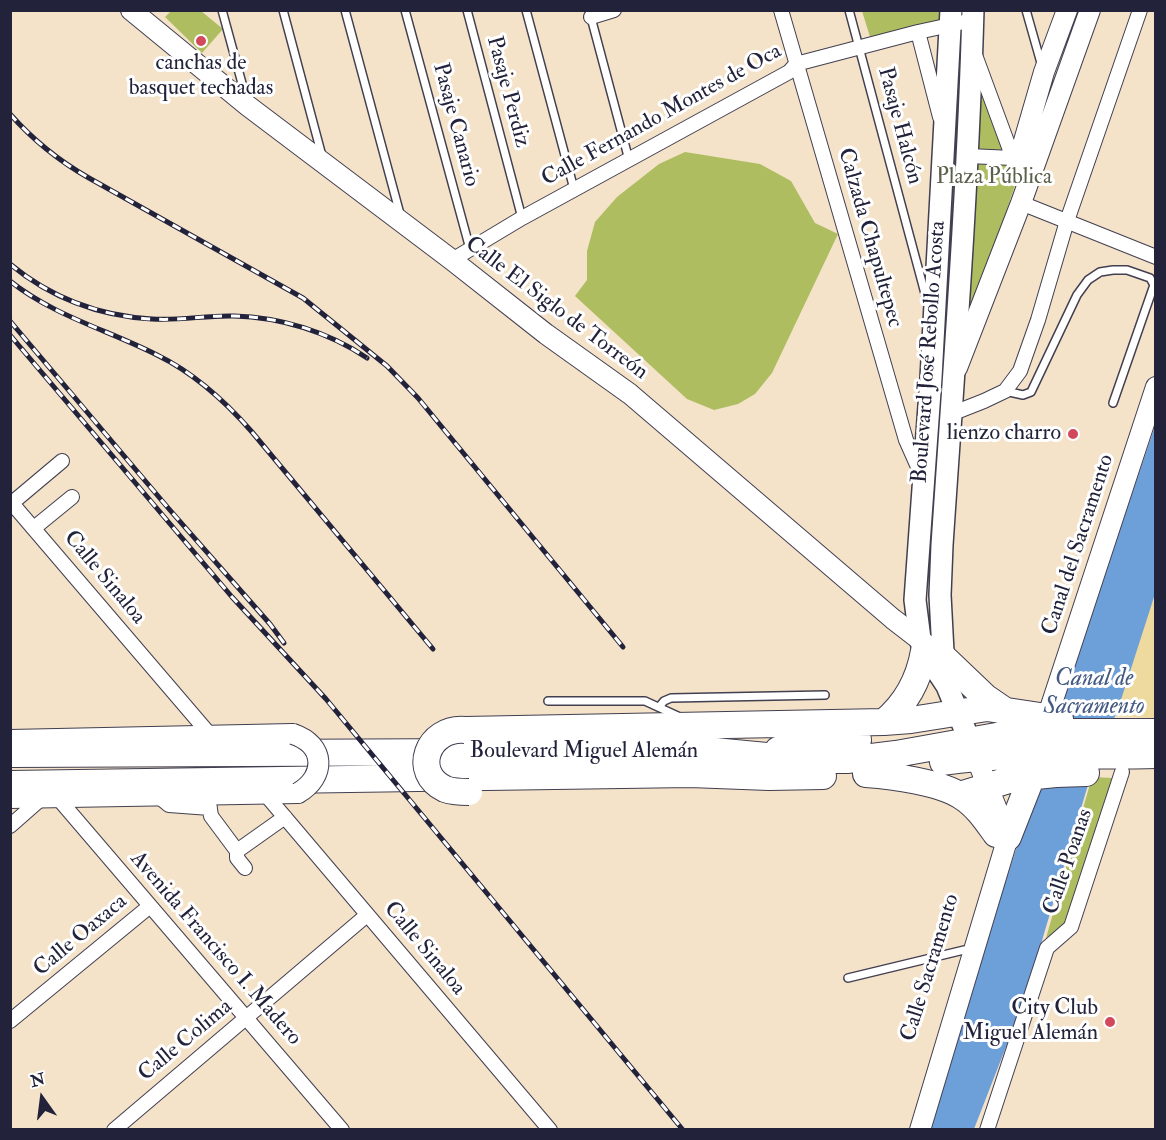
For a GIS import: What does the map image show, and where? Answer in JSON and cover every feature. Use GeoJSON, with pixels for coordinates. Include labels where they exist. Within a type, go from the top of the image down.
{"type":"FeatureCollection","features":[{"type":"Feature","properties":{"kind":"highway"},"geometry":{"type":"LineString","coordinates":[[885,722],[900,708],[911,691],[929,649],[985,697],[1004,710]]}},
{"type":"Feature","properties":{"kind":"highway"},"geometry":{"type":"LineString","coordinates":[[966,733],[911,720],[455,729],[444,732],[436,738],[427,757],[431,777],[438,785],[448,790],[469,792],[674,788],[763,755],[803,744],[966,733],[987,708],[1061,723]]}},
{"type":"Feature","properties":{"kind":"highway","name":"Boulevard Miguel Alemán"},"geometry":{"type":"LineString","coordinates":[[10,754],[714,751],[808,760],[847,760],[872,758],[966,733],[1010,734],[1061,723],[1117,745]]}},
{"type":"Feature","properties":{"kind":"highway"},"geometry":{"type":"LineString","coordinates":[[960,795],[1047,769],[1090,773],[1117,745],[1131,724],[1153,740]]}},
{"type":"Feature","properties":{"kind":"highway"},"geometry":{"type":"LineString","coordinates":[[647,752],[691,726]]}},
{"type":"Feature","properties":{"kind":"highway","name":"Boulevard Miguel Alemán"},"geometry":{"type":"LineString","coordinates":[[10,784],[664,774],[763,755],[866,774],[966,733],[1047,769],[1117,745],[1153,740]]}},
{"type":"Feature","properties":{"kind":"highway"},"geometry":{"type":"LineString","coordinates":[[1117,745],[1155,771]]}},
{"type":"Feature","properties":{"kind":"highway"},"geometry":{"type":"LineString","coordinates":[[866,774],[916,781],[960,795],[1002,830],[1047,769]]}},
{"type":"Feature","properties":{"kind":"main road","name":"Boulevard José Rebollo Acosta"},"geometry":{"type":"LineString","coordinates":[[929,649],[940,595],[968,156],[973,16]]}},
{"type":"Feature","properties":{"kind":"main road","name":"Boulevard José Rebollo Acosta"},"geometry":{"type":"LineString","coordinates":[[950,18],[931,378],[922,476],[915,600],[929,649],[966,733]]}},
{"type":"Feature","properties":{"kind":"main road"},"geometry":{"type":"LineString","coordinates":[[917,547],[942,545]]}},
{"type":"Feature","properties":{"kind":"street","name":"Calle El Siglo de Torreón"},"geometry":{"type":"LineString","coordinates":[[131,10],[248,106],[546,334],[630,394],[929,649]]}},
{"type":"Feature","properties":{"kind":"street"},"geometry":{"type":"LineString","coordinates":[[590,14],[614,10]]}},
{"type":"Feature","properties":{"kind":"street","name":"Calzada Chapultepec"},"geometry":{"type":"LineString","coordinates":[[781,10],[906,440],[922,476]]}},
{"type":"Feature","properties":{"kind":"street"},"geometry":{"type":"LineString","coordinates":[[1015,161],[1067,10]]}},
{"type":"Feature","properties":{"kind":"street"},"geometry":{"type":"LineString","coordinates":[[954,378],[1021,203],[1090,10]]}},
{"type":"Feature","properties":{"kind":"street"},"geometry":{"type":"LineString","coordinates":[[951,414],[1005,391],[1020,371],[1067,221],[1140,10]]}},
{"type":"Feature","properties":{"kind":"street","name":"Calle Fernando Montes de Oca"},"geometry":{"type":"LineString","coordinates":[[452,260],[522,218],[789,72],[796,64],[918,32],[950,18],[973,16]]}},
{"type":"Feature","properties":{"kind":"street"},"geometry":{"type":"LineString","coordinates":[[918,32],[945,134]]}},
{"type":"Feature","properties":{"kind":"street"},"geometry":{"type":"LineString","coordinates":[[973,50],[1015,161],[1028,181]]}},
{"type":"Feature","properties":{"kind":"street"},"geometry":{"type":"LineString","coordinates":[[968,156],[1015,161]]}},
{"type":"Feature","properties":{"kind":"street"},"geometry":{"type":"LineString","coordinates":[[1021,203],[1155,257]]}},
{"type":"Feature","properties":{"kind":"street","name":"Canal del Sacramento"},"geometry":{"type":"LineString","coordinates":[[1061,723],[1155,387]]}},
{"type":"Feature","properties":{"kind":"street"},"geometry":{"type":"LineString","coordinates":[[11,502],[62,461]]}},
{"type":"Feature","properties":{"kind":"street"},"geometry":{"type":"LineString","coordinates":[[34,528],[72,496]]}},
{"type":"Feature","properties":{"kind":"street","name":"Calle Sinaloa"},"geometry":{"type":"LineString","coordinates":[[11,502],[211,736]]}},
{"type":"Feature","properties":{"kind":"street"},"geometry":{"type":"LineString","coordinates":[[966,733],[988,786],[1002,830]]}},
{"type":"Feature","properties":{"kind":"street"},"geometry":{"type":"LineString","coordinates":[[10,740],[293,734],[308,741],[314,748],[318,765],[314,781],[308,788],[298,793],[209,802],[158,796],[10,798]]}},
{"type":"Feature","properties":{"kind":"street","name":"Calle Poanas"},"geometry":{"type":"LineString","coordinates":[[987,1130],[1047,948],[1071,927],[1117,745]]}},
{"type":"Feature","properties":{"kind":"street","name":"Calle Sinaloa"},"geometry":{"type":"LineString","coordinates":[[266,795],[550,1130]]}},
{"type":"Feature","properties":{"kind":"street"},"geometry":{"type":"LineString","coordinates":[[10,826],[50,797]]}},
{"type":"Feature","properties":{"kind":"street","name":"Avenida Francisco I. Madero"},"geometry":{"type":"LineString","coordinates":[[50,797],[150,906],[340,1129]]}},
{"type":"Feature","properties":{"kind":"street"},"geometry":{"type":"LineString","coordinates":[[209,802],[211,816],[237,851],[237,858],[246,868]]}},
{"type":"Feature","properties":{"kind":"street"},"geometry":{"type":"LineString","coordinates":[[237,851],[285,817]]}},
{"type":"Feature","properties":{"kind":"street","name":"Calle Sacramento"},"geometry":{"type":"LineString","coordinates":[[920,1130],[1002,830]]}},
{"type":"Feature","properties":{"kind":"street","name":"Calle Oaxaca"},"geometry":{"type":"LineString","coordinates":[[10,1021],[150,906]]}},
{"type":"Feature","properties":{"kind":"street","name":"Calle Colima"},"geometry":{"type":"LineString","coordinates":[[114,1130],[367,915]]}},
{"type":"Feature","properties":{"kind":"street","name":"Calle Sacramento"},"geometry":{"type":"LineString","coordinates":[[905,1130],[969,951]]}},
{"type":"Feature","properties":{"kind":"lane"},"geometry":{"type":"LineString","coordinates":[[222,10],[248,106]]}},
{"type":"Feature","properties":{"kind":"lane"},"geometry":{"type":"LineString","coordinates":[[283,10],[324,164]]}},
{"type":"Feature","properties":{"kind":"lane"},"geometry":{"type":"LineString","coordinates":[[345,10],[403,224]]}},
{"type":"Feature","properties":{"kind":"lane","name":"Pasaje Canario"},"geometry":{"type":"LineString","coordinates":[[405,10],[470,249]]}},
{"type":"Feature","properties":{"kind":"lane","name":"Pasaje Perdiz"},"geometry":{"type":"LineString","coordinates":[[467,10],[522,218]]}},
{"type":"Feature","properties":{"kind":"lane"},"geometry":{"type":"LineString","coordinates":[[526,10],[574,189]]}},
{"type":"Feature","properties":{"kind":"lane","name":"Pasaje Halcón"},"geometry":{"type":"LineString","coordinates":[[849,10],[933,321]]}},
{"type":"Feature","properties":{"kind":"lane"},"geometry":{"type":"LineString","coordinates":[[1026,10],[1044,72]]}},
{"type":"Feature","properties":{"kind":"lane"},"geometry":{"type":"LineString","coordinates":[[590,14],[629,160]]}},
{"type":"Feature","properties":{"kind":"lane"},"geometry":{"type":"LineString","coordinates":[[1005,391],[1023,395],[1032,390],[1077,295],[1088,279],[1100,272],[1127,270],[1150,278],[1154,285],[1113,403]]}},
{"type":"Feature","properties":{"kind":"lane"},"geometry":{"type":"LineString","coordinates":[[660,707],[664,701],[671,698],[825,695]]}},
{"type":"Feature","properties":{"kind":"lane"},"geometry":{"type":"LineString","coordinates":[[548,701],[645,701],[680,716],[691,726],[717,734]]}},
{"type":"Feature","properties":{"kind":"lane"},"geometry":{"type":"LineString","coordinates":[[763,755],[819,732]]}},
{"type":"Feature","properties":{"kind":"lane"},"geometry":{"type":"LineString","coordinates":[[831,733],[864,739]]}},
{"type":"Feature","properties":{"kind":"lane"},"geometry":{"type":"LineString","coordinates":[[848,978],[969,951]]}},
{"type":"Feature","properties":{"kind":"green space","name":"canchas de basquet techadas"},"geometry":{"type":"Polygon","coordinates":[[[171,11],[201,11],[223,29],[202,53],[165,17],[171,11]]]}},
{"type":"Feature","properties":{"kind":"green space"},"geometry":{"type":"Polygon","coordinates":[[[862,11],[950,11],[949,21],[871,40],[862,11]]]}},
{"type":"Feature","properties":{"kind":"green space","name":"Plaza Pública"},"geometry":{"type":"Polygon","coordinates":[[[979,72],[1019,173],[959,355],[979,72]]]}},
{"type":"Feature","properties":{"kind":"green space"},"geometry":{"type":"Polygon","coordinates":[[[685,152],[760,164],[791,181],[815,223],[838,234],[772,373],[755,394],[738,404],[714,410],[687,399],[575,296],[587,280],[587,251],[595,222],[617,197],[659,164],[685,152]]]}},
{"type":"Feature","properties":{"kind":"green space"},"geometry":{"type":"Polygon","coordinates":[[[1092,777],[1113,778],[1069,924],[1046,938],[1092,777]]]}},
{"type":"Feature","properties":{"kind":"sand"},"geometry":{"type":"Polygon","coordinates":[[[1139,597],[1155,602],[1155,718],[1054,713],[1139,597]]]}},
{"type":"Feature","properties":{"kind":"water","name":"Canal de Sacramento"},"geometry":{"type":"Polygon","coordinates":[[[1155,426],[1155,594],[1118,709],[1090,778],[1025,998],[974,1129],[930,1130],[1060,705],[1155,426]]]}},
{"type":"Feature","properties":{"kind":"railway"},"geometry":{"type":"LineString","coordinates":[[10,114],[37,141],[67,164],[303,298],[387,366],[418,398],[623,647]]}},
{"type":"Feature","properties":{"kind":"railway"},"geometry":{"type":"LineString","coordinates":[[10,264],[42,287],[95,309],[152,319],[224,316],[269,319],[320,334],[367,358]]}},
{"type":"Feature","properties":{"kind":"railway"},"geometry":{"type":"LineString","coordinates":[[10,281],[45,304],[171,362],[231,409],[433,649]]}},
{"type":"Feature","properties":{"kind":"railway"},"geometry":{"type":"LineString","coordinates":[[10,321],[284,643]]}},
{"type":"Feature","properties":{"kind":"railway"},"geometry":{"type":"LineString","coordinates":[[10,335],[232,597],[326,699],[683,1130]]}},
{"type":"Feature","properties":{"kind":"place","name":"canchas de basquet techadas"},"geometry":{"type":"Point","coordinates":[201,41]}},
{"type":"Feature","properties":{"kind":"place","name":"lienzo charro"},"geometry":{"type":"Point","coordinates":[1073,434]}},
{"type":"Feature","properties":{"kind":"place","name":"City Club Miguel Alemán"},"geometry":{"type":"Point","coordinates":[1110,1022]}}]}
